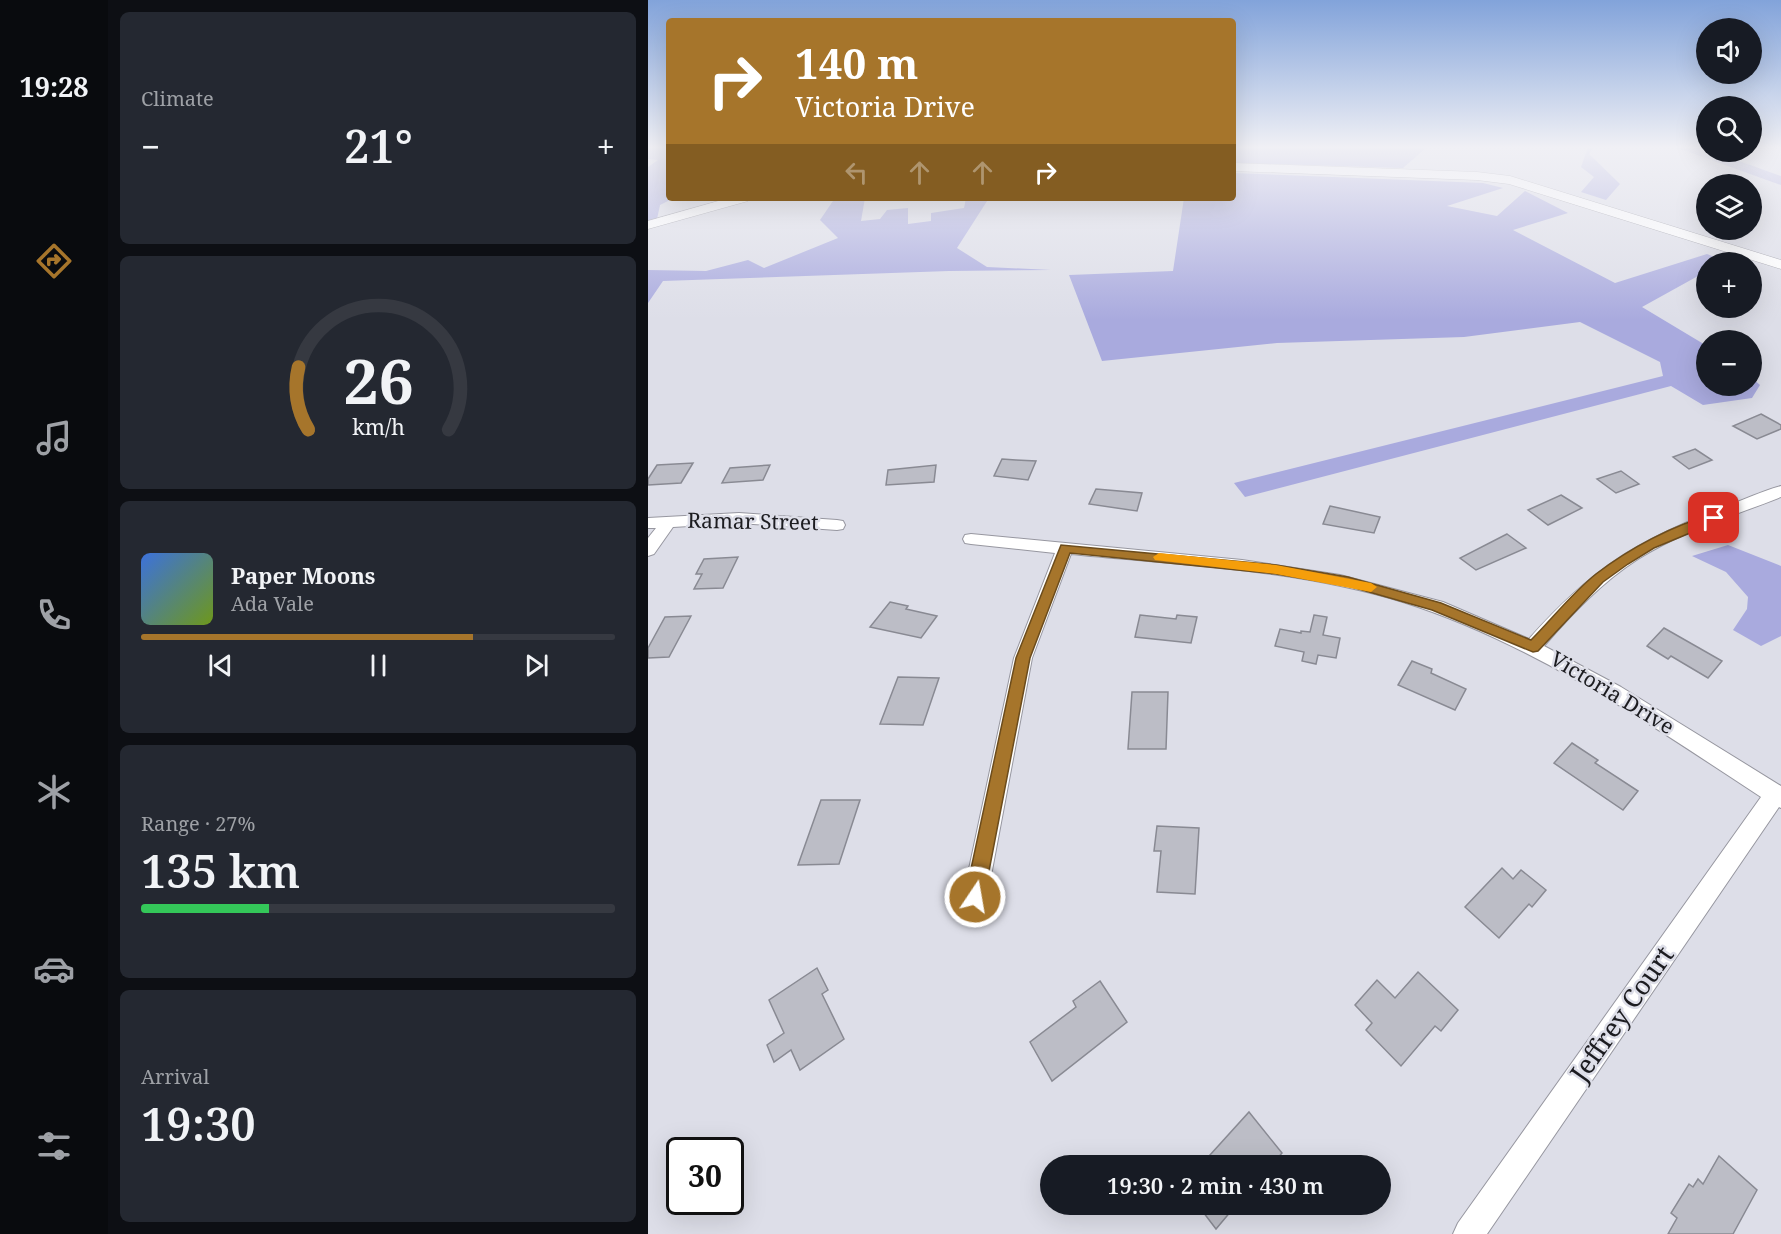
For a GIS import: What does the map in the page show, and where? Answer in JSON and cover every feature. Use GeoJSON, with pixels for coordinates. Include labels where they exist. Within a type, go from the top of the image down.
{"type":"FeatureCollection","features":[{"type":"Feature","properties":{"kind":"street"},"geometry":{"type":"LineString","coordinates":[[648,225],[720,205]]}},
{"type":"Feature","properties":{"kind":"street"},"geometry":{"type":"LineString","coordinates":[[1591,205],[1781,265]]}},
{"type":"Feature","properties":{"kind":"street"},"geometry":{"type":"LineString","coordinates":[[1533,647],[1598,579],[1649,545],[1781,491]]}},
{"type":"Feature","properties":{"kind":"street","name":"Ramar Street"},"geometry":{"type":"LineString","coordinates":[[648,523],[739,518],[837,525]]}},
{"type":"Feature","properties":{"kind":"street","name":"Ramar Street"},"geometry":{"type":"LineString","coordinates":[[648,549],[669,521]]}},
{"type":"Feature","properties":{"kind":"street","name":"Victoria Drive"},"geometry":{"type":"LineString","coordinates":[[972,539],[1276,569],[1348,582],[1436,607],[1533,647],[1590,678],[1778,796]]}},
{"type":"Feature","properties":{"kind":"street"},"geometry":{"type":"LineString","coordinates":[[975,897],[1023,658],[1065,548]]}},
{"type":"Feature","properties":{"kind":"street","name":"Jeffrey Court"},"geometry":{"type":"LineString","coordinates":[[1469,1234],[1778,796]]}},
{"type":"Feature","properties":{"kind":"shaded area"},"geometry":{"type":"Polygon","coordinates":[[[648,205],[661,205],[657,219],[648,221],[648,205]]]}},
{"type":"Feature","properties":{"kind":"shaded area"},"geometry":{"type":"Polygon","coordinates":[[[831,205],[864,205],[861,221],[880,219],[887,210],[908,208],[908,224],[931,221],[931,213],[964,208],[965,205],[985,205],[957,248],[987,267],[1051,270],[949,271],[663,281],[648,303],[648,270],[706,271],[748,260],[764,268],[838,238],[820,220],[831,205]]]}},
{"type":"Feature","properties":{"kind":"shaded area"},"geometry":{"type":"Polygon","coordinates":[[[1183,205],[1451,205],[1447,206],[1497,216],[1510,205],[1552,205],[1568,213],[1513,230],[1615,283],[1696,257],[1696,277],[1642,307],[1696,339],[1696,396],[1753,396],[1703,405],[1671,386],[1245,497],[1234,483],[1663,376],[1660,362],[1580,322],[1464,337],[1277,343],[1102,361],[1069,275],[1173,271],[1183,205]]]}},
{"type":"Feature","properties":{"kind":"shaded area"},"geometry":{"type":"Polygon","coordinates":[[[1728,545],[1781,566],[1781,636],[1761,646],[1733,630],[1747,609],[1748,597],[1726,572],[1692,556],[1728,545]]]}},
{"type":"Feature","properties":{"kind":"building"},"geometry":{"type":"Polygon","coordinates":[[[1761,414],[1781,425],[1781,429],[1757,439],[1733,426],[1761,414]]]}},
{"type":"Feature","properties":{"kind":"building"},"geometry":{"type":"Polygon","coordinates":[[[1695,449],[1712,460],[1689,469],[1673,457],[1695,449]]]}},
{"type":"Feature","properties":{"kind":"building"},"geometry":{"type":"Polygon","coordinates":[[[1002,459],[1036,461],[1028,480],[994,476],[1002,459]]]}},
{"type":"Feature","properties":{"kind":"building"},"geometry":{"type":"Polygon","coordinates":[[[693,463],[681,483],[648,485],[648,479],[657,465],[693,463]]]}},
{"type":"Feature","properties":{"kind":"building"},"geometry":{"type":"Polygon","coordinates":[[[770,465],[763,480],[722,483],[730,468],[770,465]]]}},
{"type":"Feature","properties":{"kind":"building"},"geometry":{"type":"Polygon","coordinates":[[[936,465],[934,482],[886,485],[888,470],[936,465]]]}},
{"type":"Feature","properties":{"kind":"building"},"geometry":{"type":"Polygon","coordinates":[[[1621,471],[1639,484],[1616,493],[1597,479],[1621,471]]]}},
{"type":"Feature","properties":{"kind":"building"},"geometry":{"type":"Polygon","coordinates":[[[1096,489],[1142,493],[1137,511],[1089,504],[1096,489]]]}},
{"type":"Feature","properties":{"kind":"building"},"geometry":{"type":"Polygon","coordinates":[[[1561,495],[1582,508],[1548,525],[1528,510],[1561,495]]]}},
{"type":"Feature","properties":{"kind":"building"},"geometry":{"type":"Polygon","coordinates":[[[1330,506],[1380,517],[1374,533],[1323,524],[1330,506]]]}},
{"type":"Feature","properties":{"kind":"building"},"geometry":{"type":"Polygon","coordinates":[[[1507,534],[1526,548],[1476,570],[1460,558],[1507,534]]]}},
{"type":"Feature","properties":{"kind":"building"},"geometry":{"type":"Polygon","coordinates":[[[738,557],[723,588],[694,589],[702,574],[696,574],[704,559],[738,557]]]}},
{"type":"Feature","properties":{"kind":"building"},"geometry":{"type":"Polygon","coordinates":[[[890,602],[908,606],[906,609],[937,616],[921,638],[870,627],[890,602]]]}},
{"type":"Feature","properties":{"kind":"building"},"geometry":{"type":"Polygon","coordinates":[[[1140,615],[1176,619],[1177,615],[1197,617],[1191,643],[1135,637],[1140,615]]]}},
{"type":"Feature","properties":{"kind":"building"},"geometry":{"type":"Polygon","coordinates":[[[1314,615],[1327,617],[1323,635],[1340,638],[1336,658],[1318,655],[1316,664],[1302,661],[1304,652],[1275,646],[1280,629],[1301,633],[1301,631],[1310,632],[1314,615]]]}},
{"type":"Feature","properties":{"kind":"building"},"geometry":{"type":"Polygon","coordinates":[[[691,616],[669,657],[648,658],[648,648],[665,617],[691,616]]]}},
{"type":"Feature","properties":{"kind":"building"},"geometry":{"type":"Polygon","coordinates":[[[1664,628],[1722,661],[1708,678],[1671,656],[1668,659],[1647,646],[1664,628]]]}},
{"type":"Feature","properties":{"kind":"building"},"geometry":{"type":"Polygon","coordinates":[[[1412,661],[1432,669],[1431,673],[1466,689],[1455,710],[1398,685],[1412,661]]]}},
{"type":"Feature","properties":{"kind":"building"},"geometry":{"type":"Polygon","coordinates":[[[898,677],[939,678],[923,725],[880,724],[898,677]]]}},
{"type":"Feature","properties":{"kind":"building"},"geometry":{"type":"Polygon","coordinates":[[[1132,692],[1168,692],[1166,749],[1128,749],[1132,692]]]}},
{"type":"Feature","properties":{"kind":"building"},"geometry":{"type":"Polygon","coordinates":[[[1572,743],[1598,760],[1595,763],[1638,791],[1623,810],[1554,763],[1572,743]]]}},
{"type":"Feature","properties":{"kind":"building"},"geometry":{"type":"Polygon","coordinates":[[[821,800],[860,800],[839,864],[798,865],[821,800]]]}},
{"type":"Feature","properties":{"kind":"building"},"geometry":{"type":"Polygon","coordinates":[[[1157,826],[1199,828],[1195,894],[1157,892],[1161,851],[1154,851],[1157,826]]]}},
{"type":"Feature","properties":{"kind":"building"},"geometry":{"type":"Polygon","coordinates":[[[1502,868],[1513,879],[1521,870],[1546,890],[1532,907],[1529,904],[1499,938],[1465,907],[1502,868]]]}},
{"type":"Feature","properties":{"kind":"building"},"geometry":{"type":"Polygon","coordinates":[[[817,968],[828,990],[822,994],[844,1039],[800,1070],[791,1050],[774,1062],[767,1045],[784,1033],[769,1000],[817,968]]]}},
{"type":"Feature","properties":{"kind":"building"},"geometry":{"type":"Polygon","coordinates":[[[1418,972],[1458,1010],[1441,1031],[1435,1026],[1401,1066],[1366,1030],[1372,1023],[1355,1005],[1377,980],[1395,998],[1418,972]]]}},
{"type":"Feature","properties":{"kind":"building"},"geometry":{"type":"Polygon","coordinates":[[[1100,981],[1127,1022],[1052,1081],[1030,1042],[1076,1007],[1073,1001],[1100,981]]]}},
{"type":"Feature","properties":{"kind":"building"},"geometry":{"type":"Polygon","coordinates":[[[1249,1112],[1282,1153],[1280,1155],[1210,1155],[1249,1112]]]}},
{"type":"Feature","properties":{"kind":"building"},"geometry":{"type":"Polygon","coordinates":[[[1719,1156],[1757,1190],[1733,1234],[1668,1234],[1677,1218],[1671,1213],[1689,1184],[1693,1187],[1698,1179],[1703,1184],[1719,1156]]]}},
{"type":"Feature","properties":{"kind":"building"},"geometry":{"type":"Polygon","coordinates":[[[1205,1215],[1228,1215],[1216,1229],[1205,1215]]]}},
{"type":"Feature","properties":{"kind":"slow traffic"},"geometry":{"type":"LineString","coordinates":[[1159,557],[1276,569],[1371,587]]}},
{"type":"Feature","properties":{"kind":"route"},"geometry":{"type":"LineString","coordinates":[[975,897],[1023,658],[1065,548],[1276,569],[1348,582],[1436,607],[1533,647],[1598,579],[1649,545],[1714,518]]}}]}
